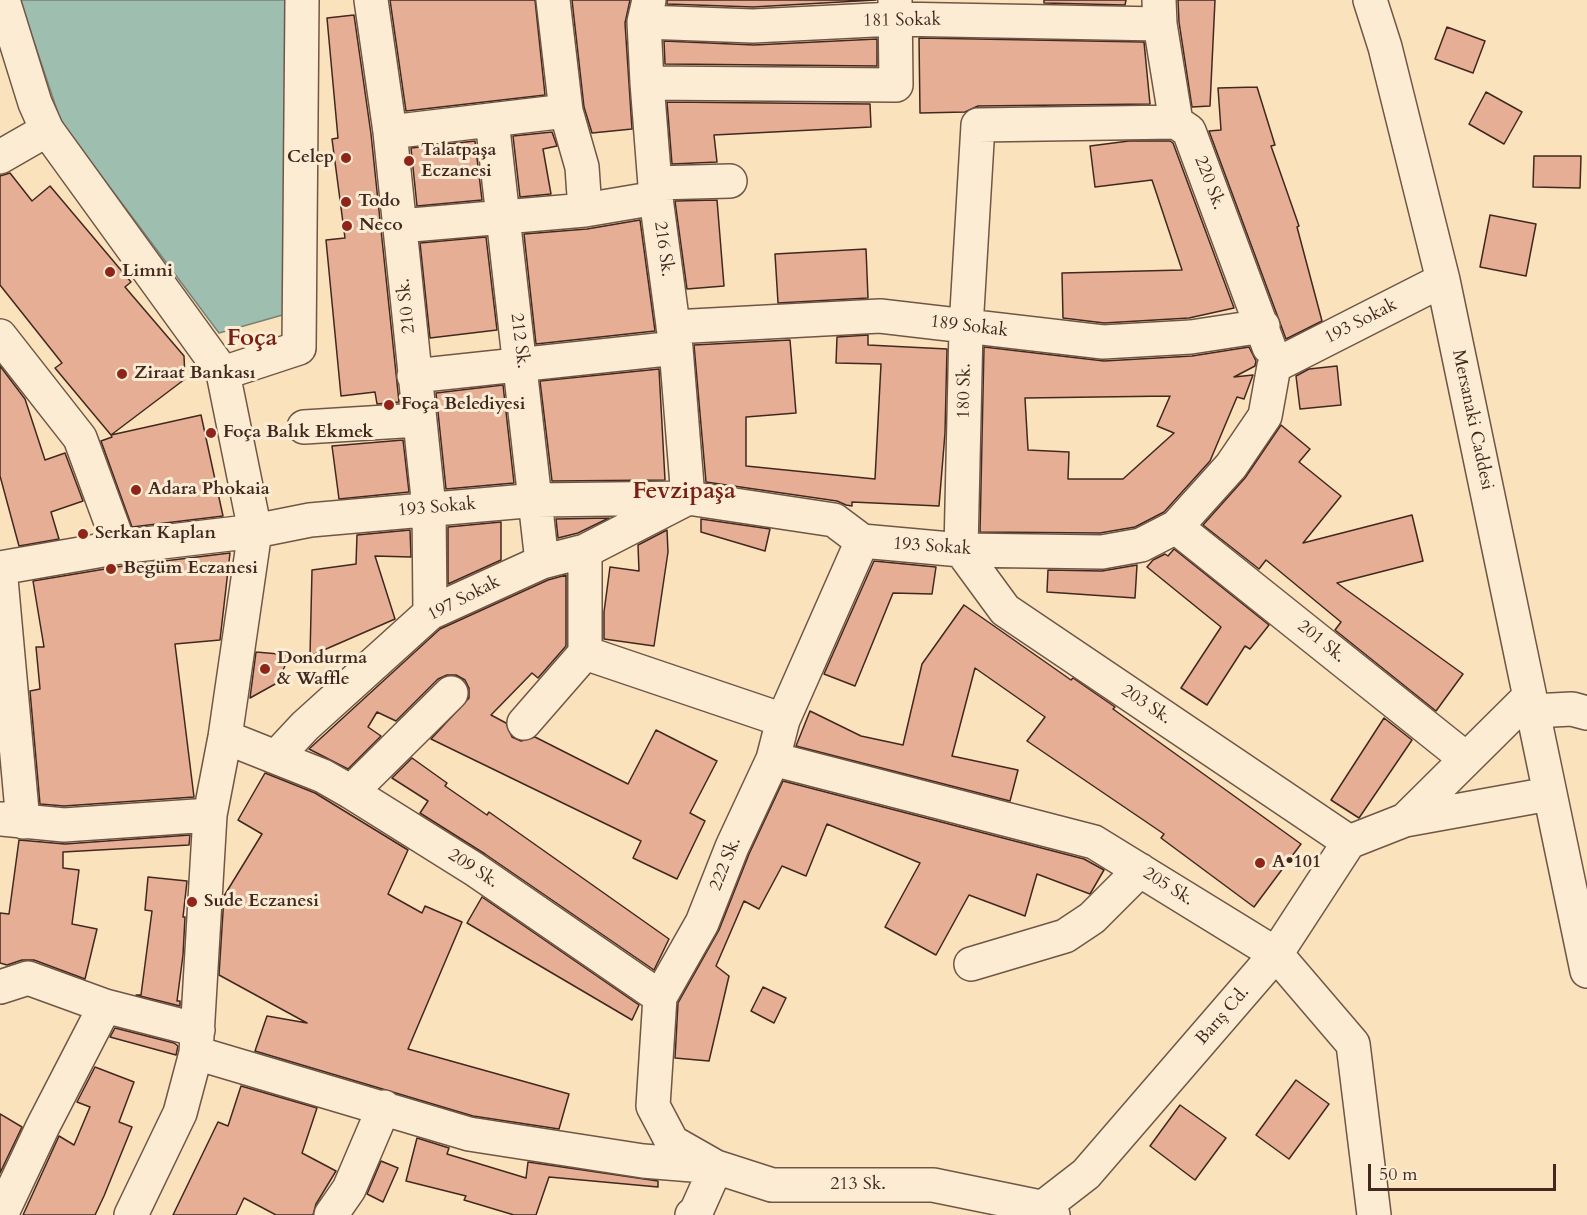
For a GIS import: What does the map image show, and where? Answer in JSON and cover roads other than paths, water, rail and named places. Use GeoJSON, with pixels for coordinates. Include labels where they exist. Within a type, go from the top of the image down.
{"type":"FeatureCollection","features":[{"type":"Feature","properties":{"kind":"street"},"geometry":{"type":"LineString","coordinates":[[3,0],[35,103],[47,130],[223,373],[255,531],[225,737],[210,815],[197,1042],[180,1113],[131,1215]]}},
{"type":"Feature","properties":{"kind":"street"},"geometry":{"type":"LineString","coordinates":[[223,373],[299,348],[302,0]]}},
{"type":"Feature","properties":{"kind":"street","name":"210 Sk."},"geometry":{"type":"LineString","coordinates":[[371,0],[390,132],[429,508],[430,613]]}},
{"type":"Feature","properties":{"kind":"street"},"geometry":{"type":"LineString","coordinates":[[553,0],[566,111],[582,167],[585,210]]}},
{"type":"Feature","properties":{"kind":"street","name":"Mersanaki Caddesi"},"geometry":{"type":"LineString","coordinates":[[1370,0],[1385,47],[1443,280],[1587,971]]}},
{"type":"Feature","properties":{"kind":"street","name":"Mersanaki Caddesi"},"geometry":{"type":"LineString","coordinates":[[1382,0],[1385,47]]}},
{"type":"Feature","properties":{"kind":"street"},"geometry":{"type":"LineString","coordinates":[[1385,47],[1389,0]]}},
{"type":"Feature","properties":{"kind":"street"},"geometry":{"type":"LineString","coordinates":[[647,83],[896,86],[894,10]]}},
{"type":"Feature","properties":{"kind":"street","name":"181 Sokak"},"geometry":{"type":"LineString","coordinates":[[646,11],[753,26],[894,10],[1159,12]]}},
{"type":"Feature","properties":{"kind":"street","name":"216 Sk."},"geometry":{"type":"LineString","coordinates":[[646,11],[647,83],[656,190],[675,338],[688,498]]}},
{"type":"Feature","properties":{"kind":"street","name":"220 Sk."},"geometry":{"type":"LineString","coordinates":[[1159,12],[1176,122],[1189,131],[1263,326],[1274,366]]}},
{"type":"Feature","properties":{"kind":"street"},"geometry":{"type":"LineString","coordinates":[[390,132],[566,111]]}},
{"type":"Feature","properties":{"kind":"street","name":"212 Sk."},"geometry":{"type":"LineString","coordinates":[[492,120],[502,216],[522,363],[542,562]]}},
{"type":"Feature","properties":{"kind":"street","name":"180 Sk."},"geometry":{"type":"LineString","coordinates":[[961,550],[966,328],[978,125],[1176,122]]}},
{"type":"Feature","properties":{"kind":"street"},"geometry":{"type":"LineString","coordinates":[[0,158],[47,130]]}},
{"type":"Feature","properties":{"kind":"street"},"geometry":{"type":"LineString","coordinates":[[400,226],[585,210],[656,190],[730,181]]}},
{"type":"Feature","properties":{"kind":"street","name":"193 Sokak"},"geometry":{"type":"LineString","coordinates":[[0,568],[120,547],[255,531],[310,520],[537,500],[688,498],[834,520],[862,541],[961,550],[1102,552],[1141,545],[1176,527],[1231,466],[1265,416],[1274,366],[1443,280]]}},
{"type":"Feature","properties":{"kind":"street","name":"189 Sokak"},"geometry":{"type":"LineString","coordinates":[[414,376],[522,363],[675,338],[880,316],[966,328],[1103,342],[1191,337],[1263,326]]}},
{"type":"Feature","properties":{"kind":"street"},"geometry":{"type":"LineString","coordinates":[[0,336],[80,438],[120,547]]}},
{"type":"Feature","properties":{"kind":"street"},"geometry":{"type":"LineString","coordinates":[[304,427],[419,420]]}},
{"type":"Feature","properties":{"kind":"street","name":"197 Sokak"},"geometry":{"type":"LineString","coordinates":[[277,756],[304,726],[430,613],[542,562],[585,551],[688,498]]}},
{"type":"Feature","properties":{"kind":"street","name":"201 Sk."},"geometry":{"type":"LineString","coordinates":[[1176,527],[1466,758]]}},
{"type":"Feature","properties":{"kind":"street","name":"222 Sk."},"geometry":{"type":"LineString","coordinates":[[716,1167],[672,1142],[652,1106],[660,997],[702,923],[732,847],[773,759],[783,720],[862,541]]}},
{"type":"Feature","properties":{"kind":"street","name":"203 Sk."},"geometry":{"type":"LineString","coordinates":[[961,550],[1005,610],[1349,842]]}},
{"type":"Feature","properties":{"kind":"street"},"geometry":{"type":"LineString","coordinates":[[524,723],[585,653],[585,551]]}},
{"type":"Feature","properties":{"kind":"street"},"geometry":{"type":"LineString","coordinates":[[0,568],[12,821],[64,825],[210,815]]}},
{"type":"Feature","properties":{"kind":"street"},"geometry":{"type":"LineString","coordinates":[[585,653],[783,720]]}},
{"type":"Feature","properties":{"kind":"street"},"geometry":{"type":"LineString","coordinates":[[351,792],[451,693]]}},
{"type":"Feature","properties":{"kind":"street"},"geometry":{"type":"LineString","coordinates":[[1405,820],[1466,758],[1531,704],[1587,713]]}},
{"type":"Feature","properties":{"kind":"street","name":"209 Sk."},"geometry":{"type":"LineString","coordinates":[[225,737],[323,776],[351,792],[474,869],[660,997]]}},
{"type":"Feature","properties":{"kind":"street","name":"205 Sk."},"geometry":{"type":"LineString","coordinates":[[773,759],[1094,842],[1276,954],[1353,1044],[1374,1215]]}},
{"type":"Feature","properties":{"kind":"street"},"geometry":{"type":"LineString","coordinates":[[1349,842],[1405,820],[1549,794]]}},
{"type":"Feature","properties":{"kind":"street","name":"Barış Cd."},"geometry":{"type":"LineString","coordinates":[[1042,1212],[1086,1174],[1276,954],[1349,842]]}},
{"type":"Feature","properties":{"kind":"street"},"geometry":{"type":"LineString","coordinates":[[971,964],[1065,936],[1092,918],[1140,870]]}},
{"type":"Feature","properties":{"kind":"street"},"geometry":{"type":"LineString","coordinates":[[0,987],[28,978],[361,1104],[384,1107],[469,1134],[643,1161],[716,1167],[696,1212],[692,1215]]}},
{"type":"Feature","properties":{"kind":"street"},"geometry":{"type":"LineString","coordinates":[[1,1215],[43,1125],[105,1006]]}},
{"type":"Feature","properties":{"kind":"street"},"geometry":{"type":"LineString","coordinates":[[331,1215],[350,1189],[384,1107]]}},
{"type":"Feature","properties":{"kind":"street","name":"213 Sk."},"geometry":{"type":"LineString","coordinates":[[716,1167],[772,1185],[933,1185],[1042,1212]]}},
{"type":"Feature","properties":{"kind":"place","name":"Celep"},"geometry":{"type":"Point","coordinates":[346,158]}},
{"type":"Feature","properties":{"kind":"place","name":"Talatpaşa Eczanesi"},"geometry":{"type":"Point","coordinates":[409,161]}},
{"type":"Feature","properties":{"kind":"place","name":"Todo"},"geometry":{"type":"Point","coordinates":[346,202]}},
{"type":"Feature","properties":{"kind":"place","name":"Neco"},"geometry":{"type":"Point","coordinates":[347,226]}},
{"type":"Feature","properties":{"kind":"place","name":"Limni"},"geometry":{"type":"Point","coordinates":[110,272]}},
{"type":"Feature","properties":{"kind":"place","name":"Ziraat Bankası"},"geometry":{"type":"Point","coordinates":[122,374]}},
{"type":"Feature","properties":{"kind":"place","name":"Foça Belediyesi"},"geometry":{"type":"Point","coordinates":[389,405]}},
{"type":"Feature","properties":{"kind":"place","name":"Foça Balık Ekmek"},"geometry":{"type":"Point","coordinates":[211,433]}},
{"type":"Feature","properties":{"kind":"place","name":"Adara Phokaia"},"geometry":{"type":"Point","coordinates":[136,490]}},
{"type":"Feature","properties":{"kind":"place","name":"Serkan Kaplan"},"geometry":{"type":"Point","coordinates":[83,534]}},
{"type":"Feature","properties":{"kind":"place","name":"Begüm Eczanesi"},"geometry":{"type":"Point","coordinates":[111,569]}},
{"type":"Feature","properties":{"kind":"place","name":"Dondurma & Waffle"},"geometry":{"type":"Point","coordinates":[265,669]}},
{"type":"Feature","properties":{"kind":"place","name":"A•101"},"geometry":{"type":"Point","coordinates":[1260,863]}},
{"type":"Feature","properties":{"kind":"place","name":"Sude Eczanesi"},"geometry":{"type":"Point","coordinates":[192,902]}},
{"type":"Feature","properties":{"kind":"district","name":"Foça"},"geometry":{"type":"Point","coordinates":[252,339]}},
{"type":"Feature","properties":{"kind":"district","name":"Fevzipaşa"},"geometry":{"type":"Point","coordinates":[684,492]}}]}
